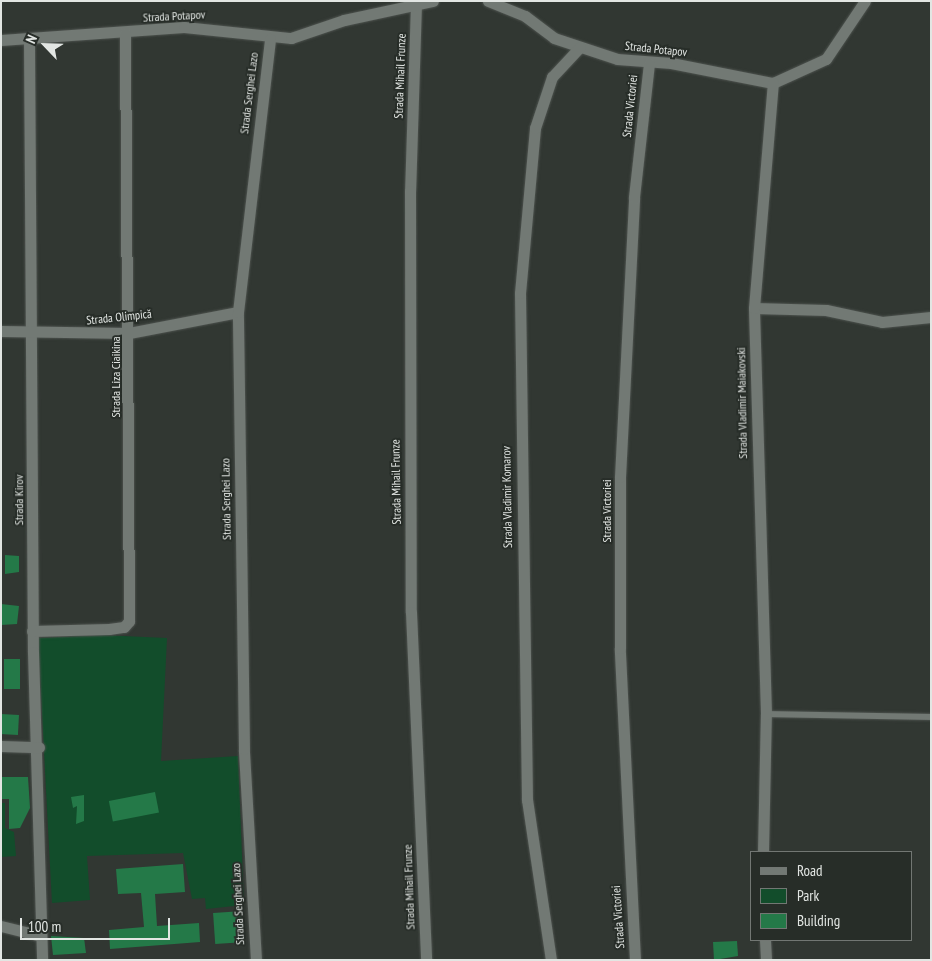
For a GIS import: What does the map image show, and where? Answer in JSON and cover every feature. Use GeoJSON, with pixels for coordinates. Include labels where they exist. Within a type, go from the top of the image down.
{"type":"FeatureCollection","features":[{"type":"Feature","properties":{"kind":"street","name":"Strada Potapov"},"geometry":{"type":"LineString","coordinates":[[1,40],[29,40],[219,28],[270,39],[291,38],[416,3],[433,1]]}},
{"type":"Feature","properties":{"kind":"street","name":"Strada Potapov"},"geometry":{"type":"LineString","coordinates":[[488,1],[580,47],[649,63],[773,83]]}},
{"type":"Feature","properties":{"kind":"street"},"geometry":{"type":"LineString","coordinates":[[773,83],[826,59],[865,1]]}},
{"type":"Feature","properties":{"kind":"street","name":"Strada Mihail Frunze"},"geometry":{"type":"LineString","coordinates":[[416,3],[410,191],[411,612],[426,960]]}},
{"type":"Feature","properties":{"kind":"street","name":"Strada Liza Ciaikina"},"geometry":{"type":"LineString","coordinates":[[32,631],[109,629],[124,627],[129,621],[129,333],[125,33]]}},
{"type":"Feature","properties":{"kind":"street","name":"Strada Serghei Lazo"},"geometry":{"type":"LineString","coordinates":[[256,960],[244,749],[238,312],[270,39]]}},
{"type":"Feature","properties":{"kind":"street","name":"Strada Kirov"},"geometry":{"type":"LineString","coordinates":[[29,40],[33,333],[32,631],[39,747],[42,960]]}},
{"type":"Feature","properties":{"kind":"street","name":"Strada Vladimir Komarov"},"geometry":{"type":"LineString","coordinates":[[551,960],[527,800],[520,293],[534,128],[552,77],[580,47]]}},
{"type":"Feature","properties":{"kind":"street","name":"Strada Victoriei"},"geometry":{"type":"LineString","coordinates":[[635,960],[620,648],[620,477],[634,196],[649,63]]}},
{"type":"Feature","properties":{"kind":"street","name":"Strada Vladimir Maiakovski"},"geometry":{"type":"LineString","coordinates":[[763,851],[766,714],[754,308],[773,83]]}},
{"type":"Feature","properties":{"kind":"street"},"geometry":{"type":"LineString","coordinates":[[754,308],[826,310],[882,322],[931,317]]}},
{"type":"Feature","properties":{"kind":"street","name":"Strada Olimpică"},"geometry":{"type":"LineString","coordinates":[[1,331],[129,333],[238,312]]}},
{"type":"Feature","properties":{"kind":"street"},"geometry":{"type":"LineString","coordinates":[[1,746],[39,747]]}},
{"type":"Feature","properties":{"kind":"street"},"geometry":{"type":"LineString","coordinates":[[1,926],[41,936]]}},
{"type":"Feature","properties":{"kind":"street"},"geometry":{"type":"LineString","coordinates":[[765,941],[766,960]]}},
{"type":"Feature","properties":{"kind":"lane"},"geometry":{"type":"LineString","coordinates":[[766,714],[931,717]]}},
{"type":"Feature","properties":{"kind":"green space"},"geometry":{"type":"Polygon","coordinates":[[[101,635],[167,638],[161,761],[238,756],[244,905],[206,909],[205,898],[192,899],[183,853],[87,856],[90,900],[52,903],[38,638],[101,635]]]}},
{"type":"Feature","properties":{"kind":"green space"},"geometry":{"type":"Polygon","coordinates":[[[1,803],[5,803],[5,828],[14,832],[16,856],[1,857],[1,803]]]}},
{"type":"Feature","properties":{"kind":"building"},"geometry":{"type":"Polygon","coordinates":[[[5,555],[19,556],[19,572],[5,574],[5,555]]]}},
{"type":"Feature","properties":{"kind":"building"},"geometry":{"type":"Polygon","coordinates":[[[1,604],[19,606],[17,624],[1,625],[1,604]]]}},
{"type":"Feature","properties":{"kind":"building"},"geometry":{"type":"Polygon","coordinates":[[[4,659],[20,659],[20,689],[4,689],[4,659]]]}},
{"type":"Feature","properties":{"kind":"building"},"geometry":{"type":"Polygon","coordinates":[[[1,714],[19,715],[18,735],[1,734],[1,714]]]}},
{"type":"Feature","properties":{"kind":"building"},"geometry":{"type":"Polygon","coordinates":[[[1,777],[28,777],[30,808],[20,828],[9,829],[9,799],[1,799],[1,777]]]}},
{"type":"Feature","properties":{"kind":"building"},"geometry":{"type":"Polygon","coordinates":[[[155,792],[159,813],[113,822],[109,801],[155,792]]]}},
{"type":"Feature","properties":{"kind":"building"},"geometry":{"type":"Polygon","coordinates":[[[84,795],[84,821],[76,824],[77,806],[73,808],[71,797],[84,795]]]}},
{"type":"Feature","properties":{"kind":"building"},"geometry":{"type":"Polygon","coordinates":[[[183,864],[185,892],[155,894],[157,926],[199,923],[200,942],[110,949],[109,930],[144,927],[141,893],[118,894],[116,869],[183,864]]]}},
{"type":"Feature","properties":{"kind":"building"},"geometry":{"type":"Polygon","coordinates":[[[243,911],[245,942],[215,944],[213,913],[243,911]]]}},
{"type":"Feature","properties":{"kind":"building"},"geometry":{"type":"Polygon","coordinates":[[[51,936],[84,938],[86,953],[53,955],[51,936]]]}},
{"type":"Feature","properties":{"kind":"building"},"geometry":{"type":"Polygon","coordinates":[[[737,941],[738,956],[714,960],[713,942],[737,941]]]}}]}
